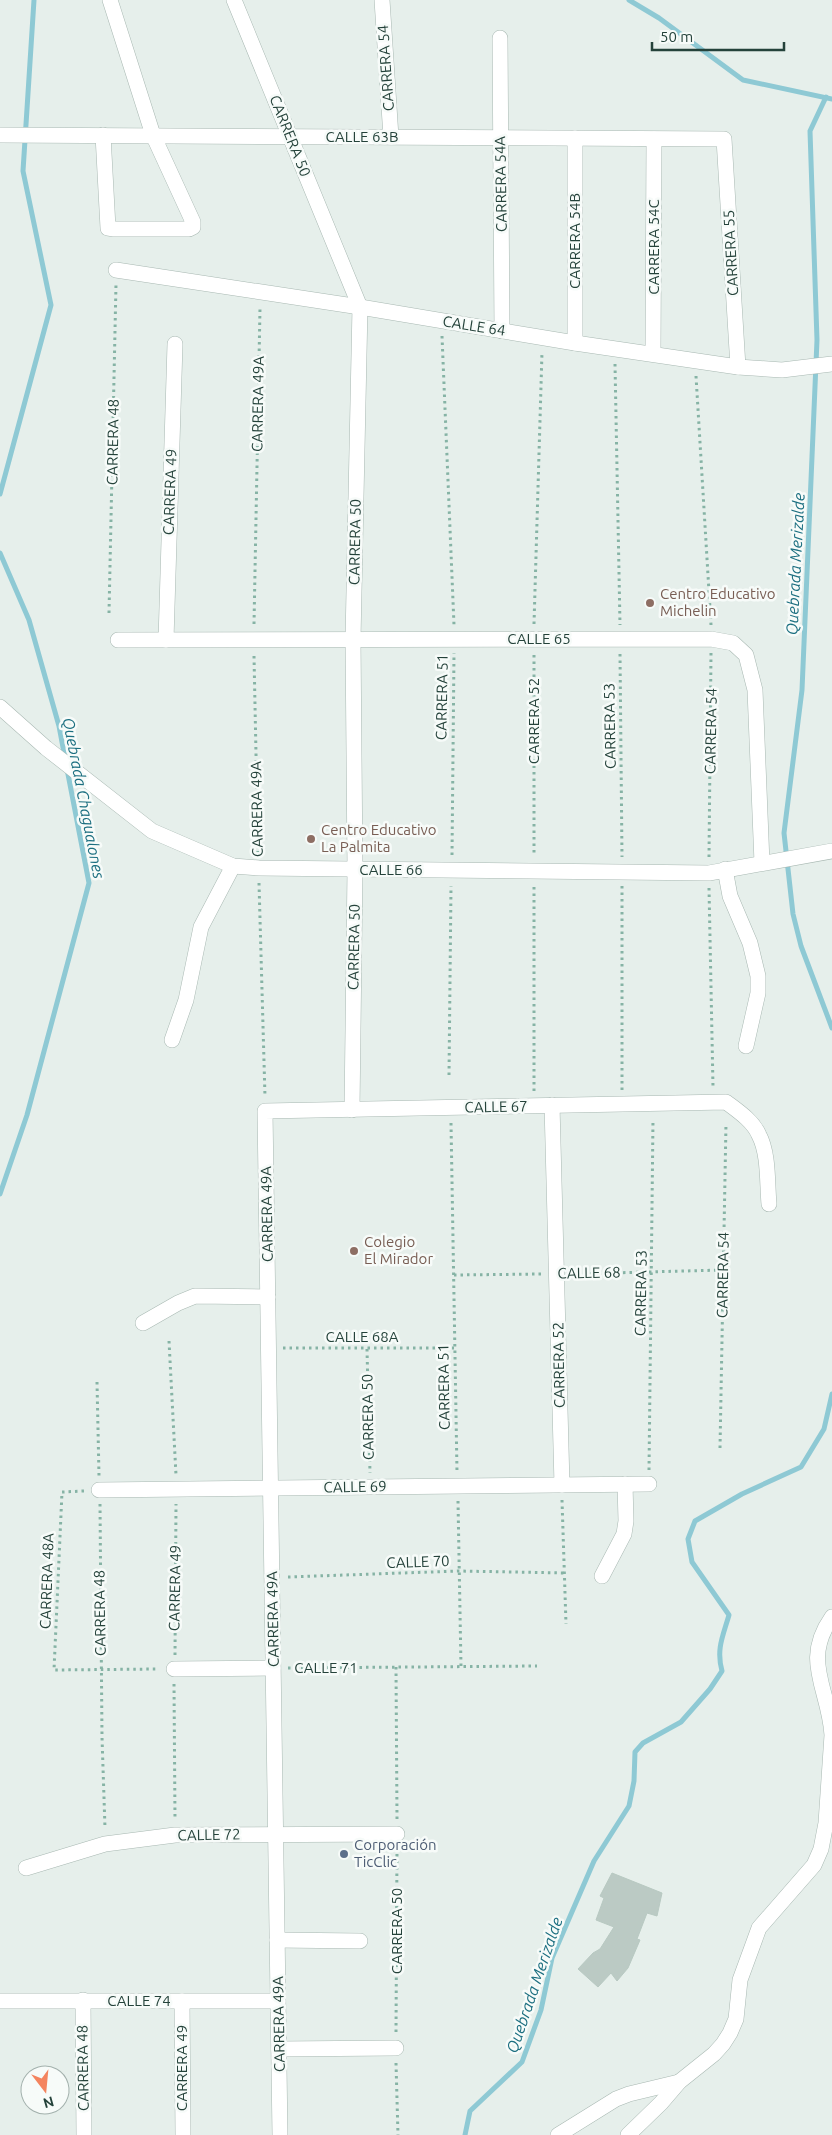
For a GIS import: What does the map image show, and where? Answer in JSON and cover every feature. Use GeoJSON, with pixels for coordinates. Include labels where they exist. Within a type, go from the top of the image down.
{"type":"FeatureCollection","features":[{"type":"Feature","properties":{"kind":"street"},"geometry":{"type":"LineString","coordinates":[[103,135],[108,228],[170,229],[193,227],[194,222],[153,135],[110,0]]}},
{"type":"Feature","properties":{"kind":"street","name":"CARRERA 50"},"geometry":{"type":"LineString","coordinates":[[234,0],[360,307],[353,639],[355,870],[352,1110]]}},
{"type":"Feature","properties":{"kind":"street","name":"CARRERA 54"},"geometry":{"type":"LineString","coordinates":[[382,0],[391,137]]}},
{"type":"Feature","properties":{"kind":"street","name":"CARRERA 54A"},"geometry":{"type":"LineString","coordinates":[[500,38],[502,330]]}},
{"type":"Feature","properties":{"kind":"street","name":"CALLE 63B"},"geometry":{"type":"LineString","coordinates":[[7,135],[724,140]]}},
{"type":"Feature","properties":{"kind":"street","name":"CARRERA 54B"},"geometry":{"type":"LineString","coordinates":[[575,138],[575,343]]}},
{"type":"Feature","properties":{"kind":"street","name":"CARRERA 54C"},"geometry":{"type":"LineString","coordinates":[[653,354],[654,139]]}},
{"type":"Feature","properties":{"kind":"street","name":"CARRERA 55"},"geometry":{"type":"LineString","coordinates":[[724,140],[738,367]]}},
{"type":"Feature","properties":{"kind":"street","name":"CALLE 64"},"geometry":{"type":"LineString","coordinates":[[116,270],[738,367],[782,370],[830,365]]}},
{"type":"Feature","properties":{"kind":"street","name":"CARRERA 49"},"geometry":{"type":"LineString","coordinates":[[166,640],[174,344]]}},
{"type":"Feature","properties":{"kind":"street","name":"CALLE 65"},"geometry":{"type":"LineString","coordinates":[[118,640],[712,639],[733,643],[746,655],[755,690],[763,862]]}},
{"type":"Feature","properties":{"kind":"street","name":"CALLE 66"},"geometry":{"type":"LineString","coordinates":[[0,707],[46,748],[152,831],[233,866],[355,870],[709,873],[832,851]]}},
{"type":"Feature","properties":{"kind":"street"},"geometry":{"type":"LineString","coordinates":[[172,1040],[186,1000],[201,927],[233,866]]}},
{"type":"Feature","properties":{"kind":"street"},"geometry":{"type":"LineString","coordinates":[[726,869],[730,896],[750,943],[758,976],[758,993],[746,1046]]}},
{"type":"Feature","properties":{"kind":"street"},"geometry":{"type":"LineString","coordinates":[[720,1102],[750,1122],[759,1134],[764,1148],[769,1204]]}},
{"type":"Feature","properties":{"kind":"street","name":"CALLE 67"},"geometry":{"type":"LineString","coordinates":[[265,1111],[720,1102]]}},
{"type":"Feature","properties":{"kind":"street","name":"CARRERA 52"},"geometry":{"type":"LineString","coordinates":[[552,1106],[562,1485]]}},
{"type":"Feature","properties":{"kind":"street","name":"CARRERA 49A"},"geometry":{"type":"LineString","coordinates":[[265,1111],[280,2135]]}},
{"type":"Feature","properties":{"kind":"street"},"geometry":{"type":"LineString","coordinates":[[143,1323],[178,1303],[195,1296],[268,1297]]}},
{"type":"Feature","properties":{"kind":"street"},"geometry":{"type":"LineString","coordinates":[[602,1576],[619,1547],[624,1534],[626,1521],[625,1484]]}},
{"type":"Feature","properties":{"kind":"street","name":"CALLE 69"},"geometry":{"type":"LineString","coordinates":[[100,1490],[271,1490],[370,1486],[649,1484]]}},
{"type":"Feature","properties":{"kind":"street"},"geometry":{"type":"LineString","coordinates":[[628,2135],[679,2082],[704,2064],[723,2044],[736,2019],[740,1980],[759,1928],[814,1865],[821,1849],[826,1823],[832,1735],[831,1722],[816,1660],[821,1637],[832,1617]]}},
{"type":"Feature","properties":{"kind":"street","name":"CALLE 71"},"geometry":{"type":"LineString","coordinates":[[174,1669],[273,1668]]}},
{"type":"Feature","properties":{"kind":"street","name":"CALLE 72"},"geometry":{"type":"LineString","coordinates":[[26,1868],[105,1844],[175,1836],[397,1834]]}},
{"type":"Feature","properties":{"kind":"street"},"geometry":{"type":"LineString","coordinates":[[277,1940],[360,1941]]}},
{"type":"Feature","properties":{"kind":"street","name":"CARRERA 48"},"geometry":{"type":"LineString","coordinates":[[82,2000],[84,2135]]}},
{"type":"Feature","properties":{"kind":"street","name":"CALLE 74"},"geometry":{"type":"LineString","coordinates":[[0,2001],[278,2001]]}},
{"type":"Feature","properties":{"kind":"street","name":"CARRERA 49"},"geometry":{"type":"LineString","coordinates":[[182,2001],[183,2135]]}},
{"type":"Feature","properties":{"kind":"street"},"geometry":{"type":"LineString","coordinates":[[279,2048],[396,2048]]}},
{"type":"Feature","properties":{"kind":"street"},"geometry":{"type":"LineString","coordinates":[[558,2135],[616,2099],[679,2082]]}},
{"type":"Feature","properties":{"kind":"path","name":"CARRERA 48"},"geometry":{"type":"LineString","coordinates":[[109,613],[116,270]]}},
{"type":"Feature","properties":{"kind":"path","name":"CARRERA 49A"},"geometry":{"type":"LineString","coordinates":[[260,292],[254,639],[265,1111]]}},
{"type":"Feature","properties":{"kind":"path","name":"CARRERA 51"},"geometry":{"type":"LineString","coordinates":[[441,321],[454,639],[449,1075]]}},
{"type":"Feature","properties":{"kind":"path","name":"CARRERA 52"},"geometry":{"type":"LineString","coordinates":[[534,1106],[534,639],[542,337]]}},
{"type":"Feature","properties":{"kind":"path","name":"CARRERA 53"},"geometry":{"type":"LineString","coordinates":[[615,348],[620,639],[622,1104]]}},
{"type":"Feature","properties":{"kind":"path","name":"CARRERA 54"},"geometry":{"type":"LineString","coordinates":[[695,361],[712,639],[709,873],[720,1102],[723,1270],[720,1448]]}},
{"type":"Feature","properties":{"kind":"path","name":"CARRERA 53"},"geometry":{"type":"LineString","coordinates":[[649,1484],[653,1272],[653,1103]]}},
{"type":"Feature","properties":{"kind":"path","name":"CARRERA 51"},"geometry":{"type":"LineString","coordinates":[[451,1108],[461,1667]]}},
{"type":"Feature","properties":{"kind":"path","name":"CALLE 68"},"geometry":{"type":"LineString","coordinates":[[454,1275],[723,1270]]}},
{"type":"Feature","properties":{"kind":"path","name":"CARRERA 49"},"geometry":{"type":"LineString","coordinates":[[168,1341],[177,1491],[174,1669],[175,1836]]}},
{"type":"Feature","properties":{"kind":"path","name":"CALLE 68A"},"geometry":{"type":"LineString","coordinates":[[269,1348],[454,1348]]}},
{"type":"Feature","properties":{"kind":"path","name":"CARRERA 50"},"geometry":{"type":"LineString","coordinates":[[367,1348],[370,1486]]}},
{"type":"Feature","properties":{"kind":"path","name":"CARRERA 48"},"geometry":{"type":"LineString","coordinates":[[97,1382],[105,1844]]}},
{"type":"Feature","properties":{"kind":"path"},"geometry":{"type":"LineString","coordinates":[[562,1485],[566,1624]]}},
{"type":"Feature","properties":{"kind":"path","name":"CARRERA 48A"},"geometry":{"type":"LineString","coordinates":[[100,1490],[62,1492],[54,1670],[101,1670]]}},
{"type":"Feature","properties":{"kind":"path","name":"CALLE 70"},"geometry":{"type":"LineString","coordinates":[[272,1578],[459,1571],[564,1573]]}},
{"type":"Feature","properties":{"kind":"path","name":"CALLE 71"},"geometry":{"type":"LineString","coordinates":[[273,1668],[537,1666]]}},
{"type":"Feature","properties":{"kind":"path","name":"CARRERA 50"},"geometry":{"type":"LineString","coordinates":[[396,1667],[396,2048],[398,2135]]}},
{"type":"Feature","properties":{"kind":"path"},"geometry":{"type":"LineString","coordinates":[[101,1670],[174,1669]]}},
{"type":"Feature","properties":{"kind":"building"},"geometry":{"type":"Polygon","coordinates":[[[612,1873],[662,1893],[657,1916],[647,1913],[637,1939],[640,1940],[628,1968],[617,1981],[611,1973],[598,1987],[578,1969],[593,1953],[600,1949],[614,1927],[596,1920],[604,1898],[600,1896],[612,1873]]]}},
{"type":"Feature","properties":{"kind":"waterway","name":"Quebrada Chagualones"},"geometry":{"type":"LineString","coordinates":[[0,494],[51,305],[23,171],[34,0]]}},
{"type":"Feature","properties":{"kind":"waterway"},"geometry":{"type":"LineString","coordinates":[[629,0],[659,18],[743,80],[832,99]]}},
{"type":"Feature","properties":{"kind":"waterway","name":"Quebrada Merizalde"},"geometry":{"type":"LineString","coordinates":[[826,97],[810,131],[817,340],[802,690],[784,833],[793,914],[801,946],[832,1028]]}},
{"type":"Feature","properties":{"kind":"waterway","name":"Quebrada Chagualones"},"geometry":{"type":"LineString","coordinates":[[0,553],[29,620],[59,726],[65,758]]}},
{"type":"Feature","properties":{"kind":"waterway","name":"Quebrada Chagualones"},"geometry":{"type":"LineString","coordinates":[[0,1194],[27,1115],[89,883],[67,769]]}},
{"type":"Feature","properties":{"kind":"waterway","name":"Quebrada Merizalde"},"geometry":{"type":"LineString","coordinates":[[465,2135],[470,2111],[522,2062],[541,2010],[552,1958],[594,1861],[629,1806],[634,1781],[635,1752],[643,1743],[681,1722],[710,1689],[722,1671],[720,1649],[729,1615],[692,1562],[688,1539],[695,1521],[742,1494],[801,1467],[824,1429],[832,1394]]}},
{"type":"Feature","properties":{"kind":"place","name":"Centro Educativo Michelin"},"geometry":{"type":"Point","coordinates":[650,603]}},
{"type":"Feature","properties":{"kind":"place","name":"Centro Educativo La Palmita"},"geometry":{"type":"Point","coordinates":[311,839]}},
{"type":"Feature","properties":{"kind":"place","name":"Colegio El Mirador"},"geometry":{"type":"Point","coordinates":[354,1251]}},
{"type":"Feature","properties":{"kind":"place","name":"Corporación TicClic"},"geometry":{"type":"Point","coordinates":[344,1854]}}]}
